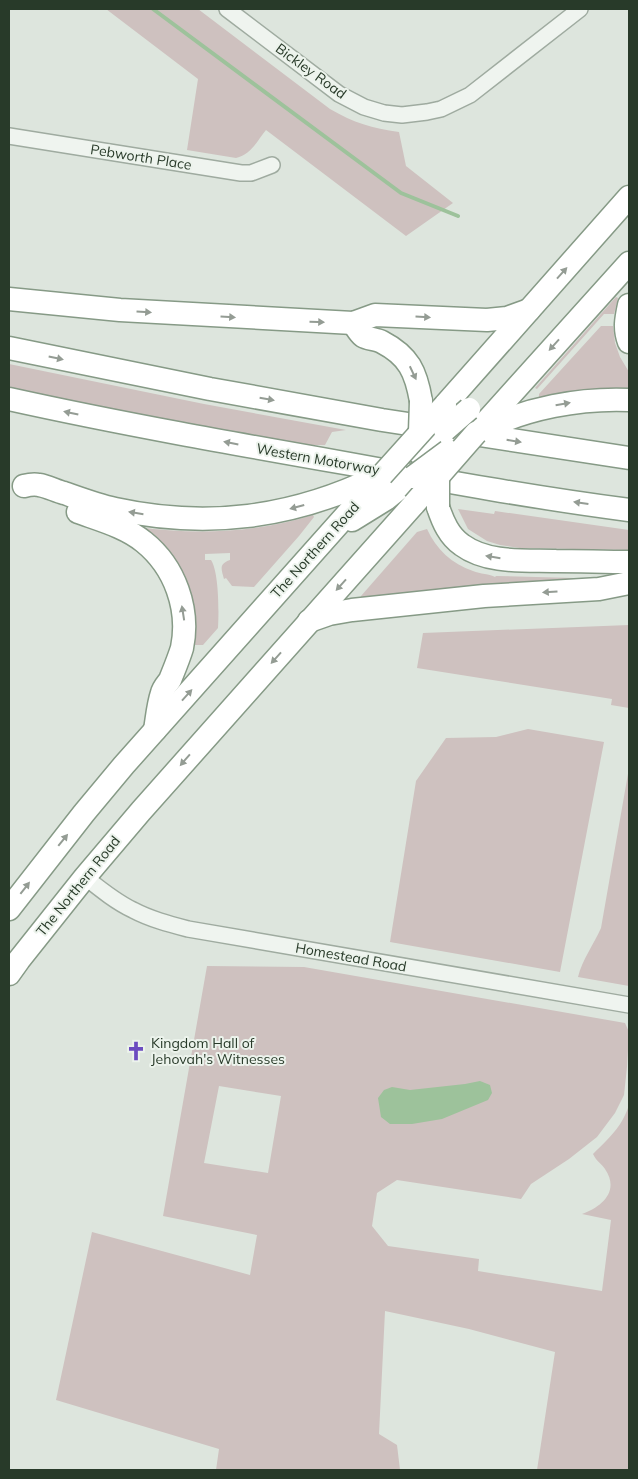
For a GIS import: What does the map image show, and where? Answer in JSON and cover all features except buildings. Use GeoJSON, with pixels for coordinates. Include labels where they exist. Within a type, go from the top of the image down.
{"type":"FeatureCollection","features":[{"type":"Feature","properties":{"kind":"highway","name":"The Northern Road"},"geometry":{"type":"LineString","coordinates":[[9,974],[85,877],[141,811],[374,549],[382,498],[382,475],[456,407],[484,361],[629,197]]}},
{"type":"Feature","properties":{"kind":"highway","name":"The Northern Road"},"geometry":{"type":"LineString","coordinates":[[9,909],[84,813],[154,731],[332,533],[382,498],[439,466],[476,433],[514,390],[627,272]]}},
{"type":"Feature","properties":{"kind":"highway"},"geometry":{"type":"LineString","coordinates":[[9,299],[120,310],[353,323],[375,315],[487,320],[507,318],[529,310]]}},
{"type":"Feature","properties":{"kind":"highway"},"geometry":{"type":"LineString","coordinates":[[629,306],[626,320],[629,342]]}},
{"type":"Feature","properties":{"kind":"highway"},"geometry":{"type":"LineString","coordinates":[[353,323],[363,336],[382,342],[398,352],[412,368],[417,379],[421,402],[419,442],[413,477]]}},
{"type":"Feature","properties":{"kind":"highway"},"geometry":{"type":"LineString","coordinates":[[9,348],[210,389],[372,418],[629,458]]}},
{"type":"Feature","properties":{"kind":"highway"},"geometry":{"type":"LineString","coordinates":[[514,390],[456,407],[445,430],[439,466],[438,507],[446,528],[462,545],[486,556],[506,559],[629,562]]}},
{"type":"Feature","properties":{"kind":"highway","name":"Western Motorway"},"geometry":{"type":"LineString","coordinates":[[9,399],[81,415],[269,450],[491,489],[629,510]]}},
{"type":"Feature","properties":{"kind":"highway"},"geometry":{"type":"LineString","coordinates":[[476,433],[528,412],[573,402],[629,400]]}},
{"type":"Feature","properties":{"kind":"highway"},"geometry":{"type":"LineString","coordinates":[[419,442],[445,430]]}},
{"type":"Feature","properties":{"kind":"highway"},"geometry":{"type":"LineString","coordinates":[[16,483],[38,485],[85,501],[136,513],[181,519],[228,519],[273,513],[319,501],[382,498],[413,477],[439,466]]}},
{"type":"Feature","properties":{"kind":"highway"},"geometry":{"type":"LineString","coordinates":[[16,483],[34,496],[122,529],[143,542],[160,559],[174,579],[184,624],[182,648],[169,682],[162,691],[154,731]]}},
{"type":"Feature","properties":{"kind":"highway"},"geometry":{"type":"LineString","coordinates":[[308,621],[329,614],[352,610],[484,596],[599,589],[629,584]]}},
{"type":"Feature","properties":{"kind":"street","name":"Bickley Road"},"geometry":{"type":"LineString","coordinates":[[227,9],[339,94],[370,109],[402,115],[441,109],[470,95],[580,9]]}},
{"type":"Feature","properties":{"kind":"street","name":"Pebworth Place"},"geometry":{"type":"LineString","coordinates":[[9,136],[241,173],[251,173],[272,165]]}},
{"type":"Feature","properties":{"kind":"street","name":"Homestead Road"},"geometry":{"type":"LineString","coordinates":[[85,877],[106,894],[132,910],[163,923],[188,929],[629,1005]]}},
{"type":"Feature","properties":{"kind":"shaded area"},"geometry":{"type":"Polygon","coordinates":[[[106,9],[198,9],[330,109],[363,124],[399,132],[406,166],[453,203],[406,236],[266,130],[250,151],[236,158],[187,150],[198,79],[106,9]]]}},
{"type":"Feature","properties":{"kind":"shaded area"},"geometry":{"type":"Polygon","coordinates":[[[616,297],[618,298],[614,314],[604,314],[537,389],[535,388],[616,297]]]}},
{"type":"Feature","properties":{"kind":"shaded area"},"geometry":{"type":"Polygon","coordinates":[[[601,326],[613,326],[615,343],[620,357],[629,372],[629,391],[584,391],[539,398],[539,394],[601,326]]]}},
{"type":"Feature","properties":{"kind":"shaded area"},"geometry":{"type":"Polygon","coordinates":[[[9,364],[204,404],[346,430],[332,432],[325,445],[296,445],[9,390],[9,364]]]}},
{"type":"Feature","properties":{"kind":"shaded area"},"geometry":{"type":"Polygon","coordinates":[[[458,509],[494,514],[495,511],[629,530],[629,550],[520,548],[500,545],[487,541],[468,529],[458,509]]]}},
{"type":"Feature","properties":{"kind":"shaded area"},"geometry":{"type":"Polygon","coordinates":[[[313,515],[314,517],[299,536],[254,587],[232,586],[226,578],[224,579],[222,565],[230,560],[230,553],[205,554],[205,560],[211,560],[216,573],[218,628],[203,645],[193,645],[137,527],[181,531],[226,531],[270,526],[313,515]]]}},
{"type":"Feature","properties":{"kind":"shaded area"},"geometry":{"type":"Polygon","coordinates":[[[427,529],[435,543],[446,555],[465,568],[476,572],[495,577],[574,578],[574,580],[361,599],[361,596],[417,532],[427,529]]]}},
{"type":"Feature","properties":{"kind":"shaded area"},"geometry":{"type":"Polygon","coordinates":[[[629,625],[629,708],[611,705],[612,699],[417,668],[423,633],[629,625]]]}},
{"type":"Feature","properties":{"kind":"shaded area"},"geometry":{"type":"Polygon","coordinates":[[[528,729],[604,742],[560,972],[390,942],[416,781],[446,738],[496,737],[528,729]]]}},
{"type":"Feature","properties":{"kind":"shaded area"},"geometry":{"type":"Polygon","coordinates":[[[629,768],[629,986],[578,977],[585,958],[601,928],[629,768]]]}},
{"type":"Feature","properties":{"kind":"shaded area"},"geometry":{"type":"Polygon","coordinates":[[[207,966],[304,967],[625,1023],[629,1032],[624,1095],[615,1113],[597,1137],[569,1159],[531,1184],[521,1199],[397,1180],[377,1193],[372,1226],[388,1246],[479,1259],[478,1271],[602,1291],[611,1220],[582,1214],[596,1207],[607,1197],[610,1191],[609,1177],[593,1154],[619,1126],[629,1105],[629,1470],[537,1470],[555,1352],[469,1329],[385,1311],[379,1434],[397,1445],[400,1470],[216,1470],[219,1449],[56,1400],[92,1232],[250,1275],[257,1235],[163,1216],[207,966]],[[219,1086],[204,1163],[268,1173],[281,1096],[219,1086]]]}},
{"type":"Feature","properties":{"kind":"shaded area"},"geometry":{"type":"Polygon","coordinates":[[[480,1081],[490,1085],[492,1093],[488,1100],[442,1119],[412,1124],[390,1124],[381,1117],[378,1098],[384,1090],[392,1087],[410,1090],[480,1081]]]}},
{"type":"Feature","properties":{"kind":"waterway"},"geometry":{"type":"LineString","coordinates":[[153,9],[401,193],[458,216]]}},
{"type":"Feature","properties":{"kind":"place","name":"Kingdom Hall of Jehovah's Witnesses"},"geometry":{"type":"Point","coordinates":[136,1051]}}]}
